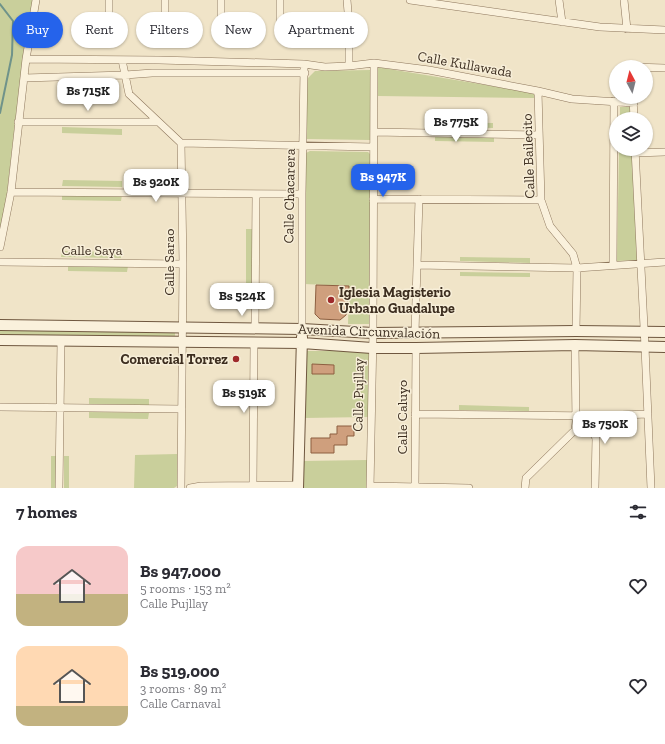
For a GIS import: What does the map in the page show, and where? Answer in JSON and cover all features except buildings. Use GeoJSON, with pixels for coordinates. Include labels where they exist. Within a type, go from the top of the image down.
{"type":"FeatureCollection","features":[{"type":"Feature","properties":{"kind":"main road","name":"Avenida Circunvalación"},"geometry":{"type":"LineString","coordinates":[[0,325],[302,329],[373,333],[576,331],[665,332]]}},
{"type":"Feature","properties":{"kind":"main road"},"geometry":{"type":"LineString","coordinates":[[298,487],[302,329]]}},
{"type":"Feature","properties":{"kind":"main road","name":"Avenida Circunvalación"},"geometry":{"type":"LineString","coordinates":[[0,340],[302,343],[372,348],[575,345],[665,347]]}},
{"type":"Feature","properties":{"kind":"street"},"geometry":{"type":"LineString","coordinates":[[0,247],[11,192],[26,59],[36,0]]}},
{"type":"Feature","properties":{"kind":"street"},"geometry":{"type":"LineString","coordinates":[[109,0],[109,12]]}},
{"type":"Feature","properties":{"kind":"street"},"geometry":{"type":"LineString","coordinates":[[165,0],[165,12]]}},
{"type":"Feature","properties":{"kind":"street"},"geometry":{"type":"LineString","coordinates":[[221,0],[221,12]]}},
{"type":"Feature","properties":{"kind":"street"},"geometry":{"type":"LineString","coordinates":[[280,0],[280,12]]}},
{"type":"Feature","properties":{"kind":"street"},"geometry":{"type":"LineString","coordinates":[[347,0],[349,24],[349,66]]}},
{"type":"Feature","properties":{"kind":"street"},"geometry":{"type":"LineString","coordinates":[[410,0],[562,22],[627,29],[665,30]]}},
{"type":"Feature","properties":{"kind":"street"},"geometry":{"type":"LineString","coordinates":[[466,0],[467,8]]}},
{"type":"Feature","properties":{"kind":"street"},"geometry":{"type":"LineString","coordinates":[[559,0],[562,22]]}},
{"type":"Feature","properties":{"kind":"street"},"geometry":{"type":"LineString","coordinates":[[624,0],[627,29]]}},
{"type":"Feature","properties":{"kind":"street","name":"Calle Kullawada"},"geometry":{"type":"LineString","coordinates":[[26,59],[304,64],[325,67],[374,63],[429,70],[572,99],[609,101]]}},
{"type":"Feature","properties":{"kind":"street"},"geometry":{"type":"LineString","coordinates":[[122,60],[129,94],[181,143],[373,147]]}},
{"type":"Feature","properties":{"kind":"street","name":"Calle Pujllay"},"geometry":{"type":"LineString","coordinates":[[370,487],[373,333],[374,63]]}},
{"type":"Feature","properties":{"kind":"street","name":"Calle Chacarera"},"geometry":{"type":"LineString","coordinates":[[302,329],[304,64]]}},
{"type":"Feature","properties":{"kind":"street"},"geometry":{"type":"LineString","coordinates":[[653,68],[665,68]]}},
{"type":"Feature","properties":{"kind":"street"},"geometry":{"type":"LineString","coordinates":[[24,78],[152,73],[305,73]]}},
{"type":"Feature","properties":{"kind":"street","name":"Calle Bailecito"},"geometry":{"type":"LineString","coordinates":[[538,91],[541,200],[550,226],[573,254],[577,268],[576,331]]}},
{"type":"Feature","properties":{"kind":"street"},"geometry":{"type":"LineString","coordinates":[[613,265],[614,104]]}},
{"type":"Feature","properties":{"kind":"street"},"geometry":{"type":"LineString","coordinates":[[18,122],[158,122]]}},
{"type":"Feature","properties":{"kind":"street"},"geometry":{"type":"LineString","coordinates":[[374,132],[539,135]]}},
{"type":"Feature","properties":{"kind":"street","name":"Calle Sarao"},"geometry":{"type":"LineString","coordinates":[[181,143],[183,264],[181,488]]}},
{"type":"Feature","properties":{"kind":"street"},"geometry":{"type":"LineString","coordinates":[[653,152],[665,152]]}},
{"type":"Feature","properties":{"kind":"street"},"geometry":{"type":"LineString","coordinates":[[635,156],[648,414],[650,488]]}},
{"type":"Feature","properties":{"kind":"street"},"geometry":{"type":"LineString","coordinates":[[11,192],[302,194]]}},
{"type":"Feature","properties":{"kind":"street"},"geometry":{"type":"LineString","coordinates":[[255,328],[256,194]]}},
{"type":"Feature","properties":{"kind":"street"},"geometry":{"type":"LineString","coordinates":[[373,199],[541,200]]}},
{"type":"Feature","properties":{"kind":"street"},"geometry":{"type":"LineString","coordinates":[[415,333],[419,199]]}},
{"type":"Feature","properties":{"kind":"street","name":"Calle Saya"},"geometry":{"type":"LineString","coordinates":[[0,262],[183,264]]}},
{"type":"Feature","properties":{"kind":"street"},"geometry":{"type":"LineString","coordinates":[[417,265],[577,268],[665,262]]}},
{"type":"Feature","properties":{"kind":"street"},"geometry":{"type":"LineString","coordinates":[[59,488],[61,341]]}},
{"type":"Feature","properties":{"kind":"street"},"geometry":{"type":"LineString","coordinates":[[254,343],[257,486]]}},
{"type":"Feature","properties":{"kind":"street"},"geometry":{"type":"LineString","coordinates":[[526,488],[526,478],[575,430],[575,345]]}},
{"type":"Feature","properties":{"kind":"street","name":"Calle Caluyo"},"geometry":{"type":"LineString","coordinates":[[415,487],[416,348]]}},
{"type":"Feature","properties":{"kind":"street"},"geometry":{"type":"LineString","coordinates":[[0,407],[182,409]]}},
{"type":"Feature","properties":{"kind":"street"},"geometry":{"type":"LineString","coordinates":[[415,414],[576,419],[648,414]]}},
{"type":"Feature","properties":{"kind":"street"},"geometry":{"type":"LineString","coordinates":[[576,419],[590,428],[596,438],[595,488]]}},
{"type":"Feature","properties":{"kind":"street"},"geometry":{"type":"LineString","coordinates":[[190,488],[201,486],[298,487]]}},
{"type":"Feature","properties":{"kind":"street"},"geometry":{"type":"LineString","coordinates":[[370,487],[469,488]]}},
{"type":"Feature","properties":{"kind":"green space"},"geometry":{"type":"Polygon","coordinates":[[[0,0],[33,0],[31,12],[12,12],[12,48],[26,48],[15,122],[7,194],[0,230],[0,0]]]}},
{"type":"Feature","properties":{"kind":"green space"},"geometry":{"type":"Polygon","coordinates":[[[377,67],[534,93],[534,98],[378,96],[377,67]]]}},
{"type":"Feature","properties":{"kind":"green space"},"geometry":{"type":"Polygon","coordinates":[[[370,70],[370,140],[306,139],[307,79],[315,71],[370,70]]]}},
{"type":"Feature","properties":{"kind":"green space"},"geometry":{"type":"Polygon","coordinates":[[[620,107],[630,107],[630,112],[620,112],[620,107]]]}},
{"type":"Feature","properties":{"kind":"green space"},"geometry":{"type":"Polygon","coordinates":[[[435,122],[493,123],[493,128],[435,127],[435,122]]]}},
{"type":"Feature","properties":{"kind":"green space"},"geometry":{"type":"Polygon","coordinates":[[[62,127],[122,129],[122,135],[62,133],[62,127]]]}},
{"type":"Feature","properties":{"kind":"green space"},"geometry":{"type":"Polygon","coordinates":[[[435,137],[494,138],[494,142],[435,141],[435,137]]]}},
{"type":"Feature","properties":{"kind":"green space"},"geometry":{"type":"Polygon","coordinates":[[[310,151],[368,152],[371,155],[369,324],[348,324],[349,286],[304,284],[306,153],[310,151]]]}},
{"type":"Feature","properties":{"kind":"green space"},"geometry":{"type":"Polygon","coordinates":[[[619,156],[632,156],[638,260],[617,261],[619,156]]]}},
{"type":"Feature","properties":{"kind":"green space"},"geometry":{"type":"Polygon","coordinates":[[[63,180],[122,181],[122,187],[62,186],[63,180]]]}},
{"type":"Feature","properties":{"kind":"green space"},"geometry":{"type":"Polygon","coordinates":[[[62,193],[122,195],[121,201],[62,200],[62,193]]]}},
{"type":"Feature","properties":{"kind":"green space"},"geometry":{"type":"Polygon","coordinates":[[[246,229],[252,229],[252,289],[246,289],[246,229]]]}},
{"type":"Feature","properties":{"kind":"green space"},"geometry":{"type":"Polygon","coordinates":[[[62,251],[121,252],[121,258],[61,257],[62,251]]]}},
{"type":"Feature","properties":{"kind":"green space"},"geometry":{"type":"Polygon","coordinates":[[[460,257],[530,258],[530,263],[460,261],[460,257]]]}},
{"type":"Feature","properties":{"kind":"green space"},"geometry":{"type":"Polygon","coordinates":[[[68,265],[128,266],[127,272],[68,271],[68,265]]]}},
{"type":"Feature","properties":{"kind":"green space"},"geometry":{"type":"Polygon","coordinates":[[[460,272],[530,273],[530,277],[460,276],[460,272]]]}},
{"type":"Feature","properties":{"kind":"green space"},"geometry":{"type":"Polygon","coordinates":[[[0,329],[175,331],[175,339],[0,336],[0,329]]]}},
{"type":"Feature","properties":{"kind":"green space"},"geometry":{"type":"Polygon","coordinates":[[[305,351],[369,351],[368,417],[304,418],[305,351]]]}},
{"type":"Feature","properties":{"kind":"green space"},"geometry":{"type":"Polygon","coordinates":[[[89,398],[149,399],[149,405],[89,404],[89,398]]]}},
{"type":"Feature","properties":{"kind":"green space"},"geometry":{"type":"Polygon","coordinates":[[[459,405],[529,407],[529,411],[459,410],[459,405]]]}},
{"type":"Feature","properties":{"kind":"green space"},"geometry":{"type":"Polygon","coordinates":[[[89,412],[149,413],[148,419],[89,418],[89,412]]]}},
{"type":"Feature","properties":{"kind":"green space"},"geometry":{"type":"Polygon","coordinates":[[[177,454],[177,486],[174,488],[134,488],[135,455],[177,454]]]}},
{"type":"Feature","properties":{"kind":"green space"},"geometry":{"type":"Polygon","coordinates":[[[51,456],[56,456],[56,488],[51,488],[51,456]]]}},
{"type":"Feature","properties":{"kind":"green space"},"geometry":{"type":"Polygon","coordinates":[[[64,456],[69,456],[69,488],[64,488],[64,456]]]}},
{"type":"Feature","properties":{"kind":"green space"},"geometry":{"type":"Polygon","coordinates":[[[367,460],[367,488],[303,488],[303,461],[367,460]]]}},
{"type":"Feature","properties":{"kind":"waterway"},"geometry":{"type":"LineString","coordinates":[[0,4],[13,21],[12,55],[0,113]]}},
{"type":"Feature","properties":{"kind":"place","name":"Iglesia Magisterio Urbano Guadalupe"},"geometry":{"type":"Point","coordinates":[331,300]}},
{"type":"Feature","properties":{"kind":"place","name":"Comercial Torrez"},"geometry":{"type":"Point","coordinates":[236,359]}}]}
